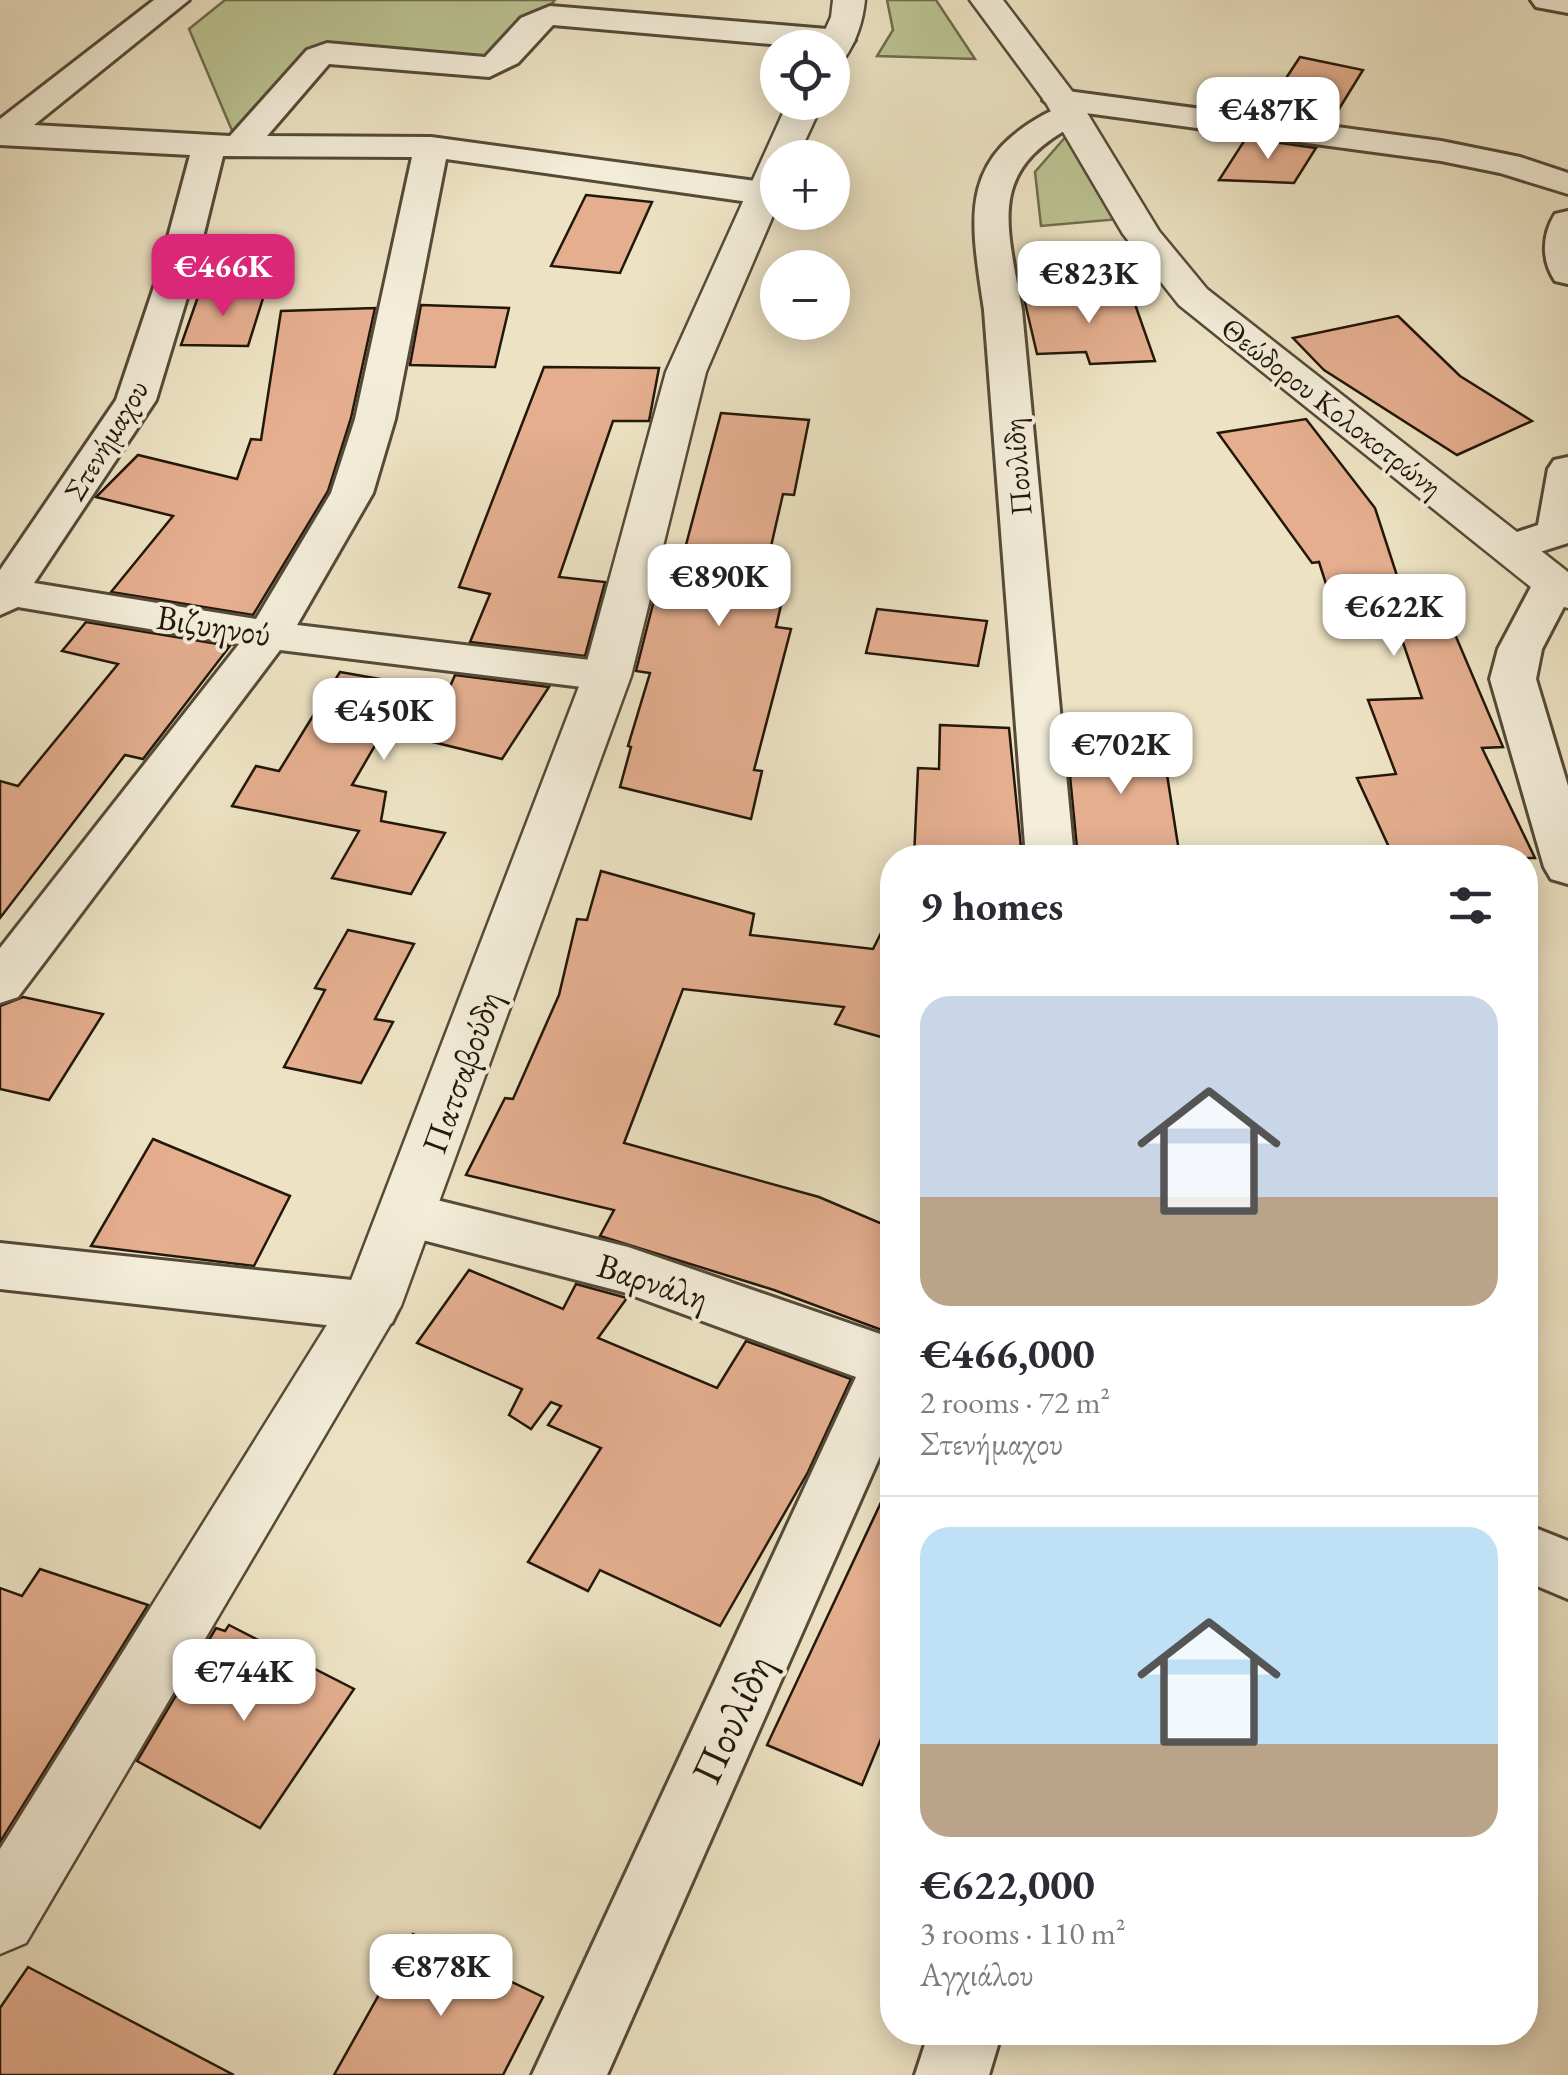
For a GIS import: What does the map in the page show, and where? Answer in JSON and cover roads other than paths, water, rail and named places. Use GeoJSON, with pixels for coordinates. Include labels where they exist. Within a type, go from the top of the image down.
{"type":"FeatureCollection","features":[{"type":"Feature","properties":{"kind":"street"},"geometry":{"type":"LineString","coordinates":[[1,134],[173,0]]}},
{"type":"Feature","properties":{"kind":"street"},"geometry":{"type":"LineString","coordinates":[[841,30],[849,0]]}},
{"type":"Feature","properties":{"kind":"street","name":"Θεώδορου Κολοκοτρώνη"},"geometry":{"type":"LineString","coordinates":[[986,0],[1065,106],[1151,251],[1193,297],[1561,588]]}},
{"type":"Feature","properties":{"kind":"street"},"geometry":{"type":"LineString","coordinates":[[1547,0],[1568,4]]}},
{"type":"Feature","properties":{"kind":"street"},"geometry":{"type":"LineString","coordinates":[[224,147],[327,52],[489,67],[502,62],[537,19],[550,15],[760,38]]}},
{"type":"Feature","properties":{"kind":"street"},"geometry":{"type":"LineString","coordinates":[[1065,106],[1440,151],[1508,164],[1568,184]]}},
{"type":"Feature","properties":{"kind":"street","name":"Πουλίδη"},"geometry":{"type":"LineString","coordinates":[[1049,845],[1004,310],[992,235],[994,186],[1004,165],[1029,136],[1065,106]]}},
{"type":"Feature","properties":{"kind":"street"},"geometry":{"type":"LineString","coordinates":[[1,134],[224,147],[431,147],[760,170]]}},
{"type":"Feature","properties":{"kind":"street","name":"Στενήμαχου"},"geometry":{"type":"LineString","coordinates":[[3,595],[136,400],[175,278],[224,147]]}},
{"type":"Feature","properties":{"kind":"street"},"geometry":{"type":"LineString","coordinates":[[0,984],[270,635],[352,493],[366,456],[431,147]]}},
{"type":"Feature","properties":{"kind":"street","name":"Πατσαβούδη"},"geometry":{"type":"LineString","coordinates":[[0,1918],[370,1306],[408,1214],[607,676],[686,372],[760,201]]}},
{"type":"Feature","properties":{"kind":"street"},"geometry":{"type":"LineString","coordinates":[[1568,222],[1561,236],[1568,273]]}},
{"type":"Feature","properties":{"kind":"street"},"geometry":{"type":"LineString","coordinates":[[1511,548],[1563,532],[1568,469]]}},
{"type":"Feature","properties":{"kind":"street"},"geometry":{"type":"LineString","coordinates":[[1561,588],[1520,649],[1513,679],[1568,866]]}},
{"type":"Feature","properties":{"kind":"street","name":"Βιζυηνού"},"geometry":{"type":"LineString","coordinates":[[3,595],[270,635],[607,676]]}},
{"type":"Feature","properties":{"kind":"street","name":"Βαρνάλη"},"geometry":{"type":"LineString","coordinates":[[408,1214],[628,1270],[880,1360]]}},
{"type":"Feature","properties":{"kind":"street"},"geometry":{"type":"LineString","coordinates":[[0,1266],[370,1306]]}},
{"type":"Feature","properties":{"kind":"street","name":"Πουλίδη"},"geometry":{"type":"LineString","coordinates":[[569,2075],[880,1390]]}},
{"type":"Feature","properties":{"kind":"street"},"geometry":{"type":"LineString","coordinates":[[1538,1557],[1568,1570]]}},
{"type":"Feature","properties":{"kind":"street"},"geometry":{"type":"LineString","coordinates":[[952,2075],[962,2045]]}}]}
